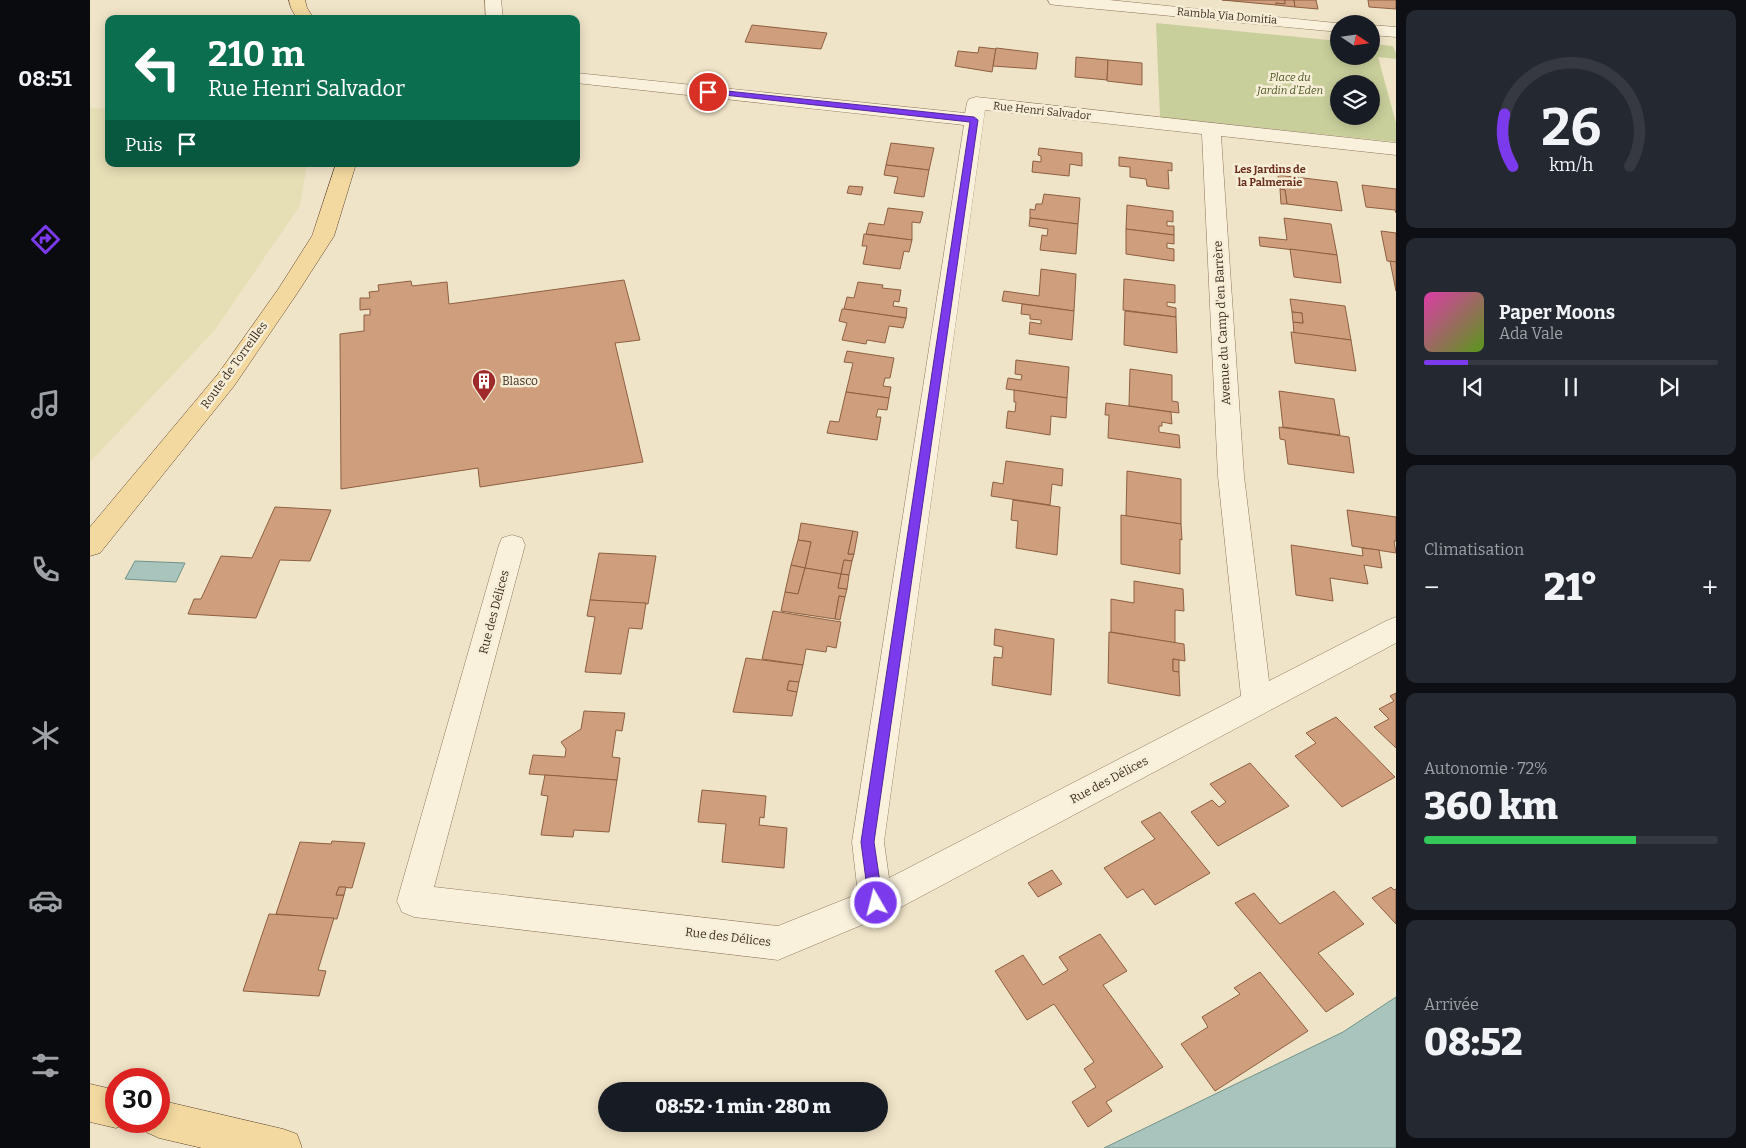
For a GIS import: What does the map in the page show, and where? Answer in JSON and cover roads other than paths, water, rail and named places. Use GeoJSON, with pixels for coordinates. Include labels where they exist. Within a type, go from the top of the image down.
{"type":"FeatureCollection","features":[{"type":"Feature","properties":{"kind":"main road"},"geometry":{"type":"LineString","coordinates":[[297,0],[303,15]]}},
{"type":"Feature","properties":{"kind":"main road","name":"Route de Torreilles"},"geometry":{"type":"LineString","coordinates":[[90,546],[226,380],[287,292],[323,236],[345,167]]}},
{"type":"Feature","properties":{"kind":"main road"},"geometry":{"type":"LineString","coordinates":[[90,1103],[105,1106]]}},
{"type":"Feature","properties":{"kind":"main road"},"geometry":{"type":"LineString","coordinates":[[170,1122],[283,1148]]}},
{"type":"Feature","properties":{"kind":"street"},"geometry":{"type":"LineString","coordinates":[[493,0],[494,15]]}},
{"type":"Feature","properties":{"kind":"street","name":"Rambla Via Domitia"},"geometry":{"type":"LineString","coordinates":[[1056,0],[1330,26]]}},
{"type":"Feature","properties":{"kind":"street"},"geometry":{"type":"LineString","coordinates":[[1380,31],[1396,32]]}},
{"type":"Feature","properties":{"kind":"street"},"geometry":{"type":"LineString","coordinates":[[580,78],[974,120],[868,842],[876,903]]}},
{"type":"Feature","properties":{"kind":"street","name":"Rue Henri Salvador"},"geometry":{"type":"LineString","coordinates":[[974,120],[976,103],[1211,129]]}},
{"type":"Feature","properties":{"kind":"street"},"geometry":{"type":"LineString","coordinates":[[1211,129],[1396,149]]}},
{"type":"Feature","properties":{"kind":"street","name":"Avenue du Camp d'en Barrère"},"geometry":{"type":"LineString","coordinates":[[1211,129],[1231,476],[1257,702]]}},
{"type":"Feature","properties":{"kind":"street","name":"Rue des Délices"},"geometry":{"type":"LineString","coordinates":[[512,545],[414,901],[778,942],[876,903],[1396,629]]}},
{"type":"Feature","properties":{"kind":"water"},"geometry":{"type":"Polygon","coordinates":[[[135,561],[185,563],[176,582],[125,579],[135,561]]]}},
{"type":"Feature","properties":{"kind":"water"},"geometry":{"type":"Polygon","coordinates":[[[1396,997],[1396,1148],[1104,1148],[1343,1032],[1396,997]]]}},
{"type":"Feature","properties":{"kind":"place","name":"Blasco"},"geometry":{"type":"Point","coordinates":[484,402]}},
{"type":"Feature","properties":{"kind":"district","name":"Les Jardins de la Palmeraie"},"geometry":{"type":"Point","coordinates":[1270,175]}},
{"type":"Feature","properties":{"kind":"park label","name":"Place du Jardin d'Eden"},"geometry":{"type":"Point","coordinates":[1290,83]}}]}
